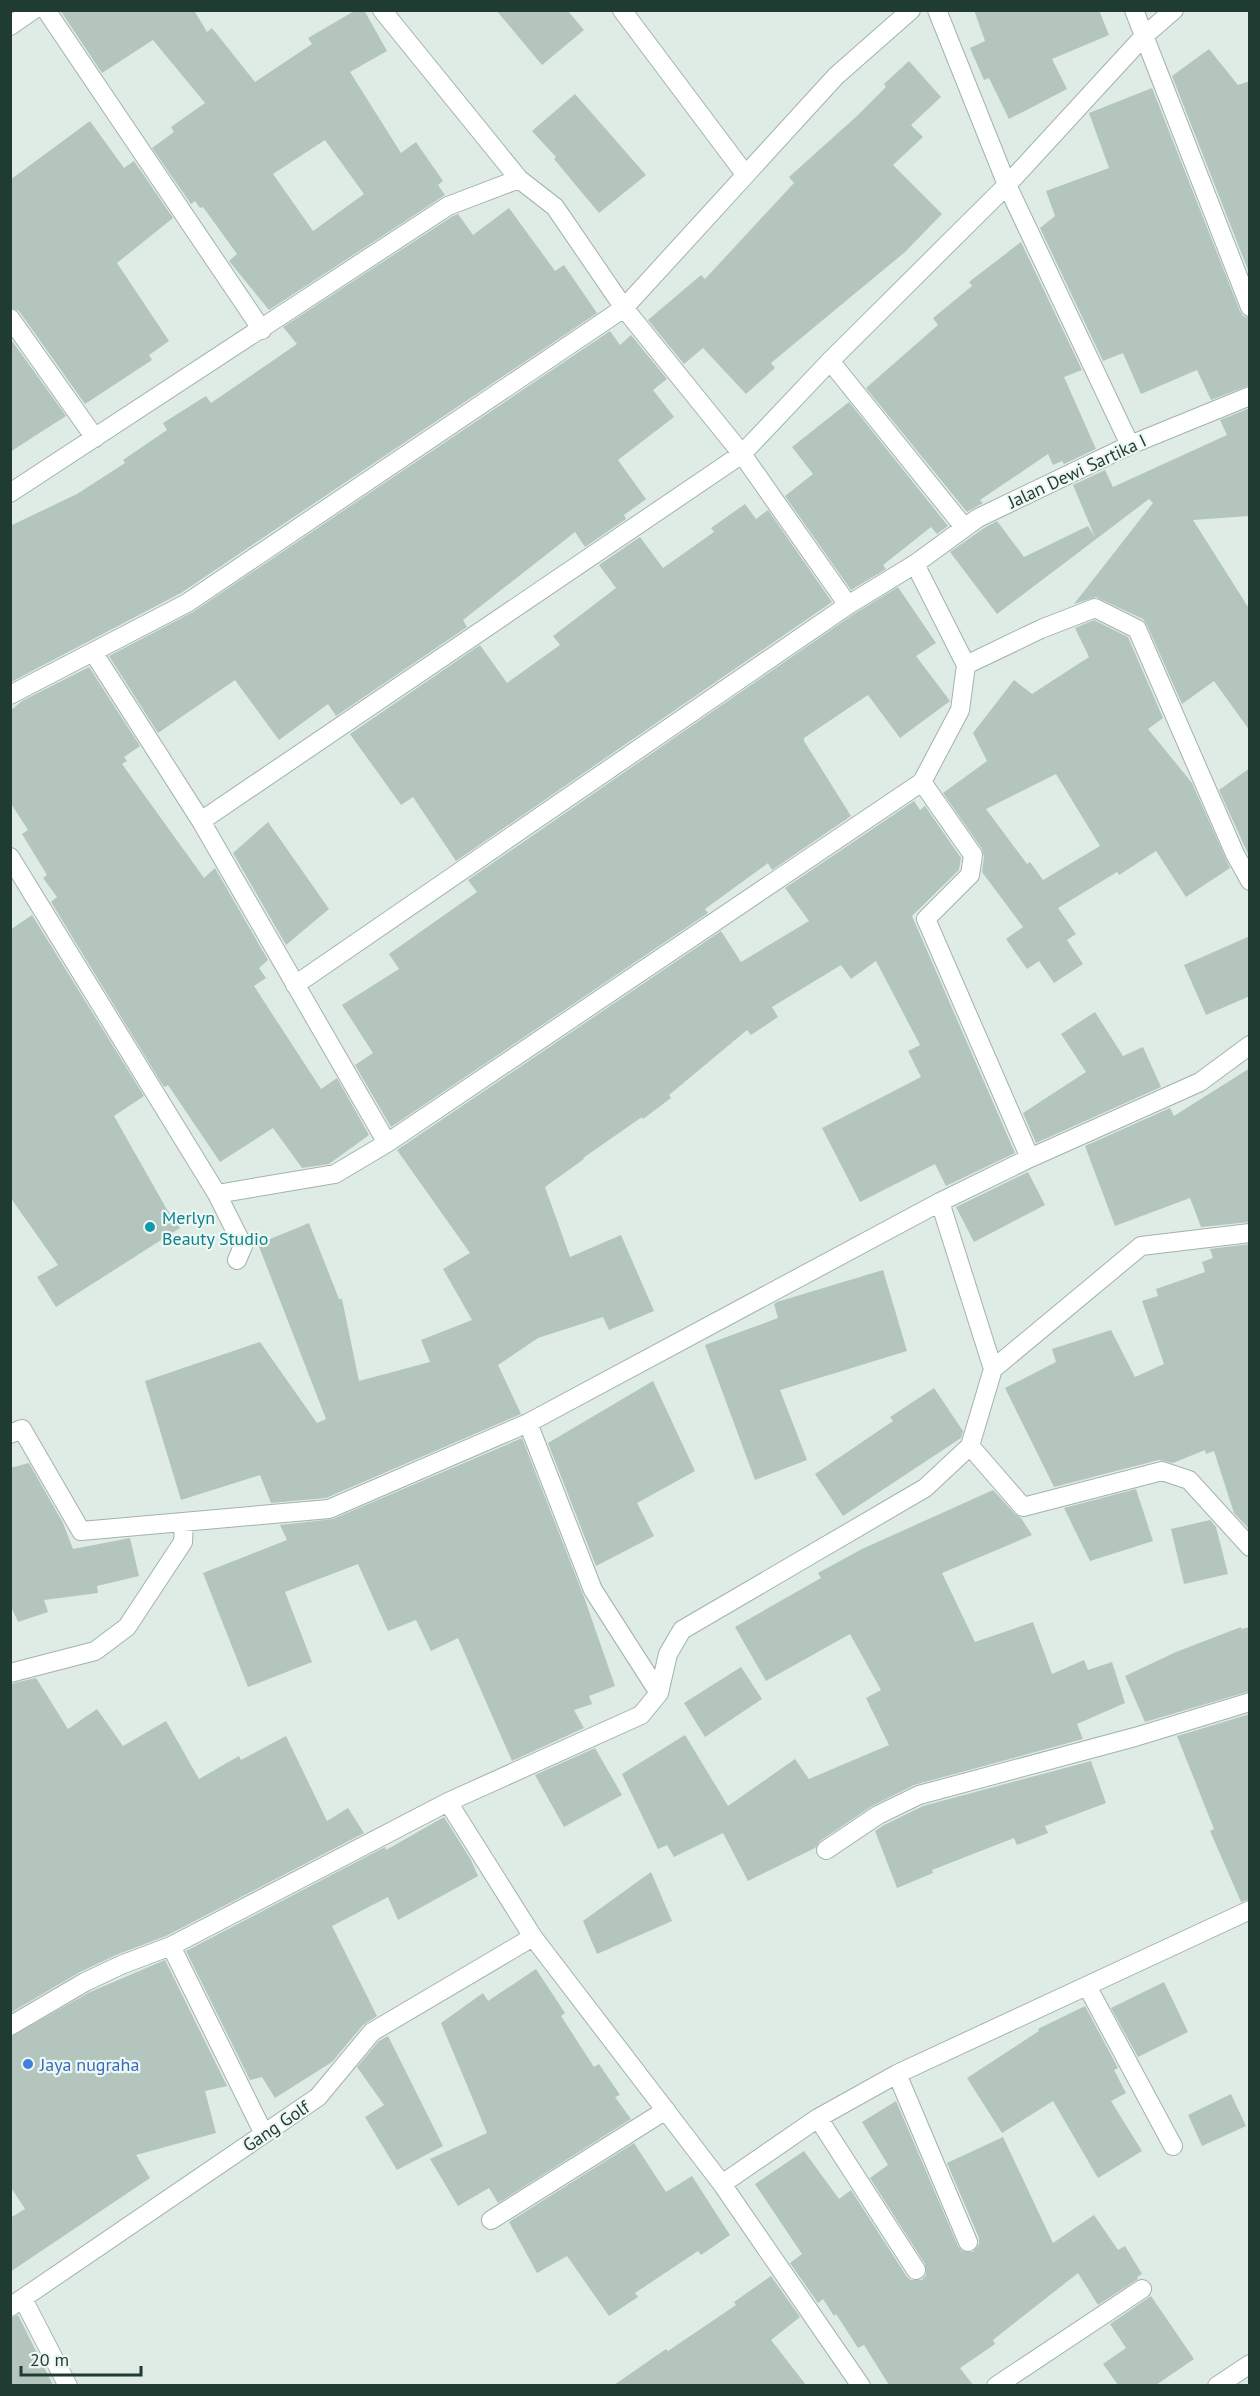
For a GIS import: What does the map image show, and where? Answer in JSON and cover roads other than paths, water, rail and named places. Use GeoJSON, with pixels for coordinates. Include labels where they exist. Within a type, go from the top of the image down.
{"type":"FeatureCollection","features":[{"type":"Feature","properties":{"kind":"street"},"geometry":{"type":"LineString","coordinates":[[10,26],[33,10]]}},
{"type":"Feature","properties":{"kind":"street"},"geometry":{"type":"LineString","coordinates":[[46,10],[262,330]]}},
{"type":"Feature","properties":{"kind":"street"},"geometry":{"type":"LineString","coordinates":[[382,10],[519,178],[555,207],[624,308],[742,454],[848,605]]}},
{"type":"Feature","properties":{"kind":"street"},"geometry":{"type":"LineString","coordinates":[[621,10],[745,174]]}},
{"type":"Feature","properties":{"kind":"street"},"geometry":{"type":"LineString","coordinates":[[10,695],[188,603],[624,308],[836,76],[911,10]]}},
{"type":"Feature","properties":{"kind":"street"},"geometry":{"type":"LineString","coordinates":[[937,10],[1007,185],[1130,445]]}},
{"type":"Feature","properties":{"kind":"street"},"geometry":{"type":"LineString","coordinates":[[1134,10],[1250,307]]}},
{"type":"Feature","properties":{"kind":"street"},"geometry":{"type":"LineString","coordinates":[[201,821],[742,454],[830,361],[1007,185],[1144,36],[1174,10]]}},
{"type":"Feature","properties":{"kind":"street"},"geometry":{"type":"LineString","coordinates":[[10,493],[448,206],[519,178]]}},
{"type":"Feature","properties":{"kind":"street"},"geometry":{"type":"LineString","coordinates":[[10,318],[95,438]]}},
{"type":"Feature","properties":{"kind":"street"},"geometry":{"type":"LineString","coordinates":[[830,361],[964,527]]}},
{"type":"Feature","properties":{"kind":"street","name":"Jalan Dewi Sartika I"},"geometry":{"type":"LineString","coordinates":[[295,985],[848,605],[915,564],[978,518],[1130,445],[1250,396]]}},
{"type":"Feature","properties":{"kind":"street"},"geometry":{"type":"LineString","coordinates":[[217,1194],[334,1174],[387,1143],[922,782],[960,710],[966,664],[915,564]]}},
{"type":"Feature","properties":{"kind":"street"},"geometry":{"type":"LineString","coordinates":[[966,664],[1041,629],[1095,608],[1137,629],[1235,854],[1250,881]]}},
{"type":"Feature","properties":{"kind":"street"},"geometry":{"type":"LineString","coordinates":[[93,652],[201,821],[387,1143]]}},
{"type":"Feature","properties":{"kind":"street"},"geometry":{"type":"LineString","coordinates":[[922,782],[973,855],[970,875],[926,919],[1030,1158]]}},
{"type":"Feature","properties":{"kind":"street"},"geometry":{"type":"LineString","coordinates":[[10,857],[217,1194],[243,1245],[237,1260]]}},
{"type":"Feature","properties":{"kind":"street"},"geometry":{"type":"LineString","coordinates":[[10,1434],[22,1429],[81,1531],[329,1509],[528,1423],[940,1202],[1030,1158],[1200,1082],[1250,1045]]}},
{"type":"Feature","properties":{"kind":"street"},"geometry":{"type":"LineString","coordinates":[[940,1202],[993,1370]]}},
{"type":"Feature","properties":{"kind":"street"},"geometry":{"type":"LineString","coordinates":[[10,2026],[86,1982],[121,1965],[171,1946],[447,1802],[641,1715],[658,1693],[668,1654],[682,1630],[925,1488],[970,1446],[993,1370],[1142,1246],[1250,1233]]}},
{"type":"Feature","properties":{"kind":"street"},"geometry":{"type":"LineString","coordinates":[[528,1423],[593,1590],[658,1693]]}},
{"type":"Feature","properties":{"kind":"street"},"geometry":{"type":"LineString","coordinates":[[970,1446],[1023,1507],[1162,1471],[1189,1480],[1250,1547]]}},
{"type":"Feature","properties":{"kind":"street"},"geometry":{"type":"LineString","coordinates":[[10,1673],[95,1651],[127,1627],[183,1542],[184,1523]]}},
{"type":"Feature","properties":{"kind":"street"},"geometry":{"type":"LineString","coordinates":[[826,1850],[878,1815],[920,1795],[1135,1737],[1250,1702]]}},
{"type":"Feature","properties":{"kind":"street"},"geometry":{"type":"LineString","coordinates":[[447,1802],[533,1937],[722,2184],[861,2385]]}},
{"type":"Feature","properties":{"kind":"street"},"geometry":{"type":"LineString","coordinates":[[722,2184],[818,2118],[897,2074],[1250,1910]]}},
{"type":"Feature","properties":{"kind":"street","name":"Gang Golf"},"geometry":{"type":"LineString","coordinates":[[17,2303],[318,2097],[372,2032],[533,1937]]}},
{"type":"Feature","properties":{"kind":"street"},"geometry":{"type":"LineString","coordinates":[[171,1946],[264,2134]]}},
{"type":"Feature","properties":{"kind":"street"},"geometry":{"type":"LineString","coordinates":[[1087,1986],[1173,2146]]}},
{"type":"Feature","properties":{"kind":"street"},"geometry":{"type":"LineString","coordinates":[[897,2074],[968,2242]]}},
{"type":"Feature","properties":{"kind":"street"},"geometry":{"type":"LineString","coordinates":[[491,2220],[666,2110]]}},
{"type":"Feature","properties":{"kind":"street"},"geometry":{"type":"LineString","coordinates":[[818,2118],[915,2270]]}},
{"type":"Feature","properties":{"kind":"street"},"geometry":{"type":"LineString","coordinates":[[996,2385],[1142,2289]]}},
{"type":"Feature","properties":{"kind":"street"},"geometry":{"type":"LineString","coordinates":[[17,2303],[68,2385]]}},
{"type":"Feature","properties":{"kind":"street"},"geometry":{"type":"LineString","coordinates":[[1217,2385],[1250,2364]]}},
{"type":"Feature","properties":{"kind":"place","name":"Merlyn Beauty Studio"},"geometry":{"type":"Point","coordinates":[150,1227]}},
{"type":"Feature","properties":{"kind":"place","name":"Jaya nugraha"},"geometry":{"type":"Point","coordinates":[28,2064]}}]}
